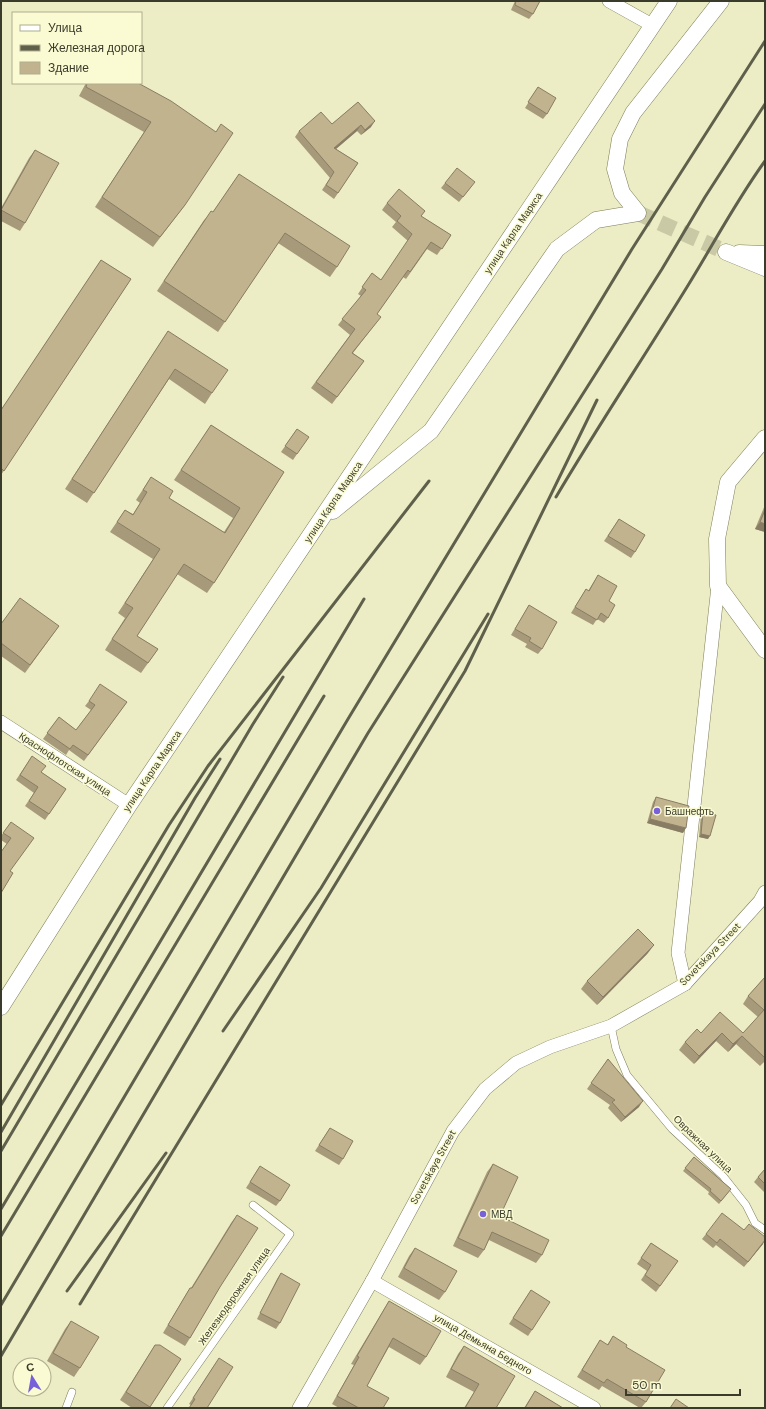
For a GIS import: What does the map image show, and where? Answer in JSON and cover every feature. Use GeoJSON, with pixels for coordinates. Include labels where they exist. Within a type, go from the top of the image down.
{"type":"FeatureCollection","features":[{"type":"Feature","properties":{"kind":"street"},"geometry":{"type":"LineString","coordinates":[[609,1],[652,25]]}},
{"type":"Feature","properties":{"kind":"street","name":"улица Карла Маркса"},"geometry":{"type":"LineString","coordinates":[[1,1007],[129,805],[669,1]]}},
{"type":"Feature","properties":{"kind":"street"},"geometry":{"type":"LineString","coordinates":[[320,522],[431,431],[557,248],[596,220],[638,214],[622,192],[615,169],[620,139],[633,113],[721,1]]}},
{"type":"Feature","properties":{"kind":"street"},"geometry":{"type":"LineString","coordinates":[[765,254],[726,252],[765,268]]}},
{"type":"Feature","properties":{"kind":"street"},"geometry":{"type":"LineString","coordinates":[[685,984],[678,954],[718,586],[717,539],[728,482],[765,438]]}},
{"type":"Feature","properties":{"kind":"street"},"geometry":{"type":"LineString","coordinates":[[718,586],[765,650]]}},
{"type":"Feature","properties":{"kind":"street","name":"Краснофлотская улица"},"geometry":{"type":"LineString","coordinates":[[1,722],[129,805]]}},
{"type":"Feature","properties":{"kind":"street","name":"Sovetskaya Street"},"geometry":{"type":"LineString","coordinates":[[299,1408],[372,1281],[453,1130],[485,1089],[516,1063],[550,1047],[611,1026],[685,984],[760,901],[765,892]]}},
{"type":"Feature","properties":{"kind":"street","name":"улица Демьяна Бедного"},"geometry":{"type":"LineString","coordinates":[[372,1281],[594,1408]]}},
{"type":"Feature","properties":{"kind":"lane","name":"Овражная улица"},"geometry":{"type":"LineString","coordinates":[[611,1026],[616,1049],[627,1075],[672,1129],[723,1176],[746,1205],[755,1223],[765,1230]]}},
{"type":"Feature","properties":{"kind":"lane","name":"Железнодорожная улица"},"geometry":{"type":"LineString","coordinates":[[167,1408],[290,1234],[253,1205]]}},
{"type":"Feature","properties":{"kind":"lane"},"geometry":{"type":"LineString","coordinates":[[66,1408],[72,1392]]}},
{"type":"Feature","properties":{"kind":"building"},"geometry":{"type":"Polygon","coordinates":[[[516,1],[540,1],[533,14],[515,5],[516,1]]]}},
{"type":"Feature","properties":{"kind":"building"},"geometry":{"type":"Polygon","coordinates":[[[87,84],[140,84],[171,101],[216,132],[221,124],[233,133],[185,205],[160,237],[102,197],[151,122],[86,87],[87,84]]]}},
{"type":"Feature","properties":{"kind":"building"},"geometry":{"type":"Polygon","coordinates":[[[538,87],[556,98],[547,114],[528,102],[538,87]]]}},
{"type":"Feature","properties":{"kind":"building"},"geometry":{"type":"Polygon","coordinates":[[[358,102],[375,121],[365,130],[361,125],[334,148],[358,163],[338,193],[326,185],[334,172],[299,131],[321,112],[332,124],[358,102]]]}},
{"type":"Feature","properties":{"kind":"building"},"geometry":{"type":"Polygon","coordinates":[[[35,150],[59,163],[25,223],[1,210],[35,150]]]}},
{"type":"Feature","properties":{"kind":"building"},"geometry":{"type":"Polygon","coordinates":[[[457,168],[475,182],[463,197],[445,183],[457,168]]]}},
{"type":"Feature","properties":{"kind":"building"},"geometry":{"type":"Polygon","coordinates":[[[239,174],[350,246],[337,267],[285,233],[225,322],[164,281],[211,211],[213,212],[239,174]]]}},
{"type":"Feature","properties":{"kind":"building"},"geometry":{"type":"Polygon","coordinates":[[[399,189],[425,211],[421,216],[451,235],[442,249],[431,242],[410,272],[408,270],[377,314],[381,317],[352,353],[364,361],[337,397],[316,382],[355,329],[342,319],[366,290],[362,287],[372,273],[381,280],[412,234],[397,221],[401,216],[387,203],[399,189]]]}},
{"type":"Feature","properties":{"kind":"building"},"geometry":{"type":"Polygon","coordinates":[[[101,260],[131,279],[4,471],[1,468],[1,410],[101,260]]]}},
{"type":"Feature","properties":{"kind":"building"},"geometry":{"type":"Polygon","coordinates":[[[168,331],[228,370],[212,393],[175,369],[94,493],[72,479],[168,331]]]}},
{"type":"Feature","properties":{"kind":"building"},"geometry":{"type":"Polygon","coordinates":[[[211,425],[284,472],[214,583],[184,564],[137,636],[158,649],[148,663],[112,639],[133,608],[125,603],[160,549],[117,522],[125,510],[133,515],[147,492],[143,490],[151,477],[173,491],[169,498],[225,533],[240,508],[181,470],[211,425]]]}},
{"type":"Feature","properties":{"kind":"building"},"geometry":{"type":"Polygon","coordinates":[[[297,429],[309,437],[297,454],[285,446],[297,429]]]}},
{"type":"Feature","properties":{"kind":"building"},"geometry":{"type":"Polygon","coordinates":[[[765,510],[765,524],[760,522],[765,510]]]}},
{"type":"Feature","properties":{"kind":"building"},"geometry":{"type":"Polygon","coordinates":[[[619,519],[645,535],[635,552],[608,536],[619,519]]]}},
{"type":"Feature","properties":{"kind":"building"},"geometry":{"type":"Polygon","coordinates":[[[598,575],[617,586],[609,601],[615,605],[608,618],[601,613],[597,620],[575,607],[586,589],[589,591],[598,575]]]}},
{"type":"Feature","properties":{"kind":"building"},"geometry":{"type":"Polygon","coordinates":[[[20,598],[59,626],[30,665],[1,643],[1,624],[20,598]]]}},
{"type":"Feature","properties":{"kind":"building"},"geometry":{"type":"Polygon","coordinates":[[[529,605],[557,622],[542,649],[529,641],[531,638],[515,629],[529,605]]]}},
{"type":"Feature","properties":{"kind":"building"},"geometry":{"type":"Polygon","coordinates":[[[100,684],[127,702],[88,755],[73,745],[70,749],[47,733],[59,717],[76,730],[95,705],[89,701],[100,684]]]}},
{"type":"Feature","properties":{"kind":"building"},"geometry":{"type":"Polygon","coordinates":[[[32,756],[46,766],[41,772],[66,789],[49,814],[29,801],[38,787],[20,775],[32,756]]]}},
{"type":"Feature","properties":{"kind":"building"},"geometry":{"type":"Polygon","coordinates":[[[656,797],[689,806],[686,828],[650,819],[656,797]]]}},
{"type":"Feature","properties":{"kind":"building"},"geometry":{"type":"Polygon","coordinates":[[[703,812],[716,815],[710,836],[701,834],[703,812]]]}},
{"type":"Feature","properties":{"kind":"building"},"geometry":{"type":"Polygon","coordinates":[[[11,822],[34,838],[10,871],[13,873],[1,893],[1,852],[11,838],[3,833],[11,822]]]}},
{"type":"Feature","properties":{"kind":"building"},"geometry":{"type":"Polygon","coordinates":[[[638,929],[654,945],[603,997],[587,981],[638,929]]]}},
{"type":"Feature","properties":{"kind":"building"},"geometry":{"type":"Polygon","coordinates":[[[765,977],[765,1058],[742,1036],[733,1044],[722,1033],[699,1056],[685,1042],[697,1029],[701,1033],[720,1012],[743,1033],[764,1010],[748,996],[765,977]]]}},
{"type":"Feature","properties":{"kind":"building"},"geometry":{"type":"Polygon","coordinates":[[[608,1059],[643,1101],[625,1117],[612,1102],[615,1100],[591,1083],[608,1059]]]}},
{"type":"Feature","properties":{"kind":"building"},"geometry":{"type":"Polygon","coordinates":[[[330,1128],[353,1141],[343,1159],[319,1145],[330,1128]]]}},
{"type":"Feature","properties":{"kind":"building"},"geometry":{"type":"Polygon","coordinates":[[[694,1157],[731,1189],[721,1201],[710,1191],[711,1189],[685,1168],[694,1157]]]}},
{"type":"Feature","properties":{"kind":"building"},"geometry":{"type":"Polygon","coordinates":[[[493,1164],[518,1177],[500,1216],[549,1240],[542,1255],[492,1232],[484,1250],[458,1238],[493,1164]]]}},
{"type":"Feature","properties":{"kind":"building"},"geometry":{"type":"Polygon","coordinates":[[[260,1166],[290,1185],[280,1201],[250,1182],[260,1166]]]}},
{"type":"Feature","properties":{"kind":"building"},"geometry":{"type":"Polygon","coordinates":[[[765,1169],[765,1184],[758,1177],[765,1169]]]}},
{"type":"Feature","properties":{"kind":"building"},"geometry":{"type":"Polygon","coordinates":[[[722,1213],[744,1230],[749,1224],[765,1237],[765,1240],[748,1262],[720,1239],[717,1243],[706,1234],[722,1213]]]}},
{"type":"Feature","properties":{"kind":"building"},"geometry":{"type":"Polygon","coordinates":[[[237,1215],[258,1228],[220,1287],[190,1338],[168,1325],[237,1215]]]}},
{"type":"Feature","properties":{"kind":"building"},"geometry":{"type":"Polygon","coordinates":[[[651,1243],[678,1261],[660,1286],[645,1275],[651,1265],[641,1258],[651,1243]]]}},
{"type":"Feature","properties":{"kind":"building"},"geometry":{"type":"Polygon","coordinates":[[[415,1248],[457,1271],[445,1292],[404,1268],[415,1248]]]}},
{"type":"Feature","properties":{"kind":"building"},"geometry":{"type":"Polygon","coordinates":[[[281,1273],[300,1284],[280,1323],[260,1313],[281,1273]]]}},
{"type":"Feature","properties":{"kind":"building"},"geometry":{"type":"Polygon","coordinates":[[[531,1290],[550,1302],[532,1330],[513,1318],[531,1290]]]}},
{"type":"Feature","properties":{"kind":"building"},"geometry":{"type":"Polygon","coordinates":[[[389,1301],[441,1331],[426,1357],[393,1338],[367,1386],[389,1398],[383,1408],[359,1408],[337,1396],[359,1357],[357,1356],[389,1301]]]}},
{"type":"Feature","properties":{"kind":"building"},"geometry":{"type":"Polygon","coordinates":[[[71,1321],[99,1337],[80,1368],[53,1353],[71,1321]]]}},
{"type":"Feature","properties":{"kind":"building"},"geometry":{"type":"Polygon","coordinates":[[[613,1336],[627,1345],[626,1347],[665,1370],[646,1402],[607,1379],[604,1383],[582,1370],[600,1340],[608,1345],[613,1336]]]}},
{"type":"Feature","properties":{"kind":"building"},"geometry":{"type":"Polygon","coordinates":[[[155,1345],[160,1345],[181,1359],[150,1407],[126,1392],[155,1345]]]}},
{"type":"Feature","properties":{"kind":"building"},"geometry":{"type":"Polygon","coordinates":[[[464,1346],[515,1376],[496,1408],[465,1408],[479,1384],[451,1369],[464,1346]]]}},
{"type":"Feature","properties":{"kind":"building"},"geometry":{"type":"Polygon","coordinates":[[[219,1358],[233,1367],[207,1408],[189,1408],[195,1399],[193,1398],[219,1358]]]}},
{"type":"Feature","properties":{"kind":"building"},"geometry":{"type":"Polygon","coordinates":[[[535,1391],[563,1408],[525,1408],[535,1391]]]}},
{"type":"Feature","properties":{"kind":"building"},"geometry":{"type":"Polygon","coordinates":[[[676,1399],[689,1408],[670,1408],[676,1399]]]}},
{"type":"Feature","properties":{"kind":"tunnel"},"geometry":{"type":"LineString","coordinates":[[638,213],[726,252]]}},
{"type":"Feature","properties":{"kind":"railway"},"geometry":{"type":"LineString","coordinates":[[1,1305],[348,719],[632,249],[765,41]]}},
{"type":"Feature","properties":{"kind":"railway"},"geometry":{"type":"LineString","coordinates":[[1,1356],[368,733],[765,104]]}},
{"type":"Feature","properties":{"kind":"railway"},"geometry":{"type":"LineString","coordinates":[[556,497],[687,287],[734,207],[765,161]]}},
{"type":"Feature","properties":{"kind":"railway"},"geometry":{"type":"LineString","coordinates":[[80,1304],[465,671],[597,400]]}},
{"type":"Feature","properties":{"kind":"railway"},"geometry":{"type":"LineString","coordinates":[[1,1105],[169,825],[208,766],[429,481]]}},
{"type":"Feature","properties":{"kind":"railway"},"geometry":{"type":"LineString","coordinates":[[1,1209],[364,599]]}},
{"type":"Feature","properties":{"kind":"railway"},"geometry":{"type":"LineString","coordinates":[[223,1031],[321,888],[488,614]]}},
{"type":"Feature","properties":{"kind":"railway"},"geometry":{"type":"LineString","coordinates":[[1,1151],[253,724],[283,677]]}},
{"type":"Feature","properties":{"kind":"railway"},"geometry":{"type":"LineString","coordinates":[[1,1236],[324,696]]}},
{"type":"Feature","properties":{"kind":"railway"},"geometry":{"type":"LineString","coordinates":[[1,1132],[195,798],[220,759]]}},
{"type":"Feature","properties":{"kind":"railway"},"geometry":{"type":"LineString","coordinates":[[67,1291],[166,1153]]}},
{"type":"Feature","properties":{"kind":"place","name":"Башнефть"},"geometry":{"type":"Point","coordinates":[657,811]}},
{"type":"Feature","properties":{"kind":"place","name":"МВД"},"geometry":{"type":"Point","coordinates":[483,1214]}}]}
